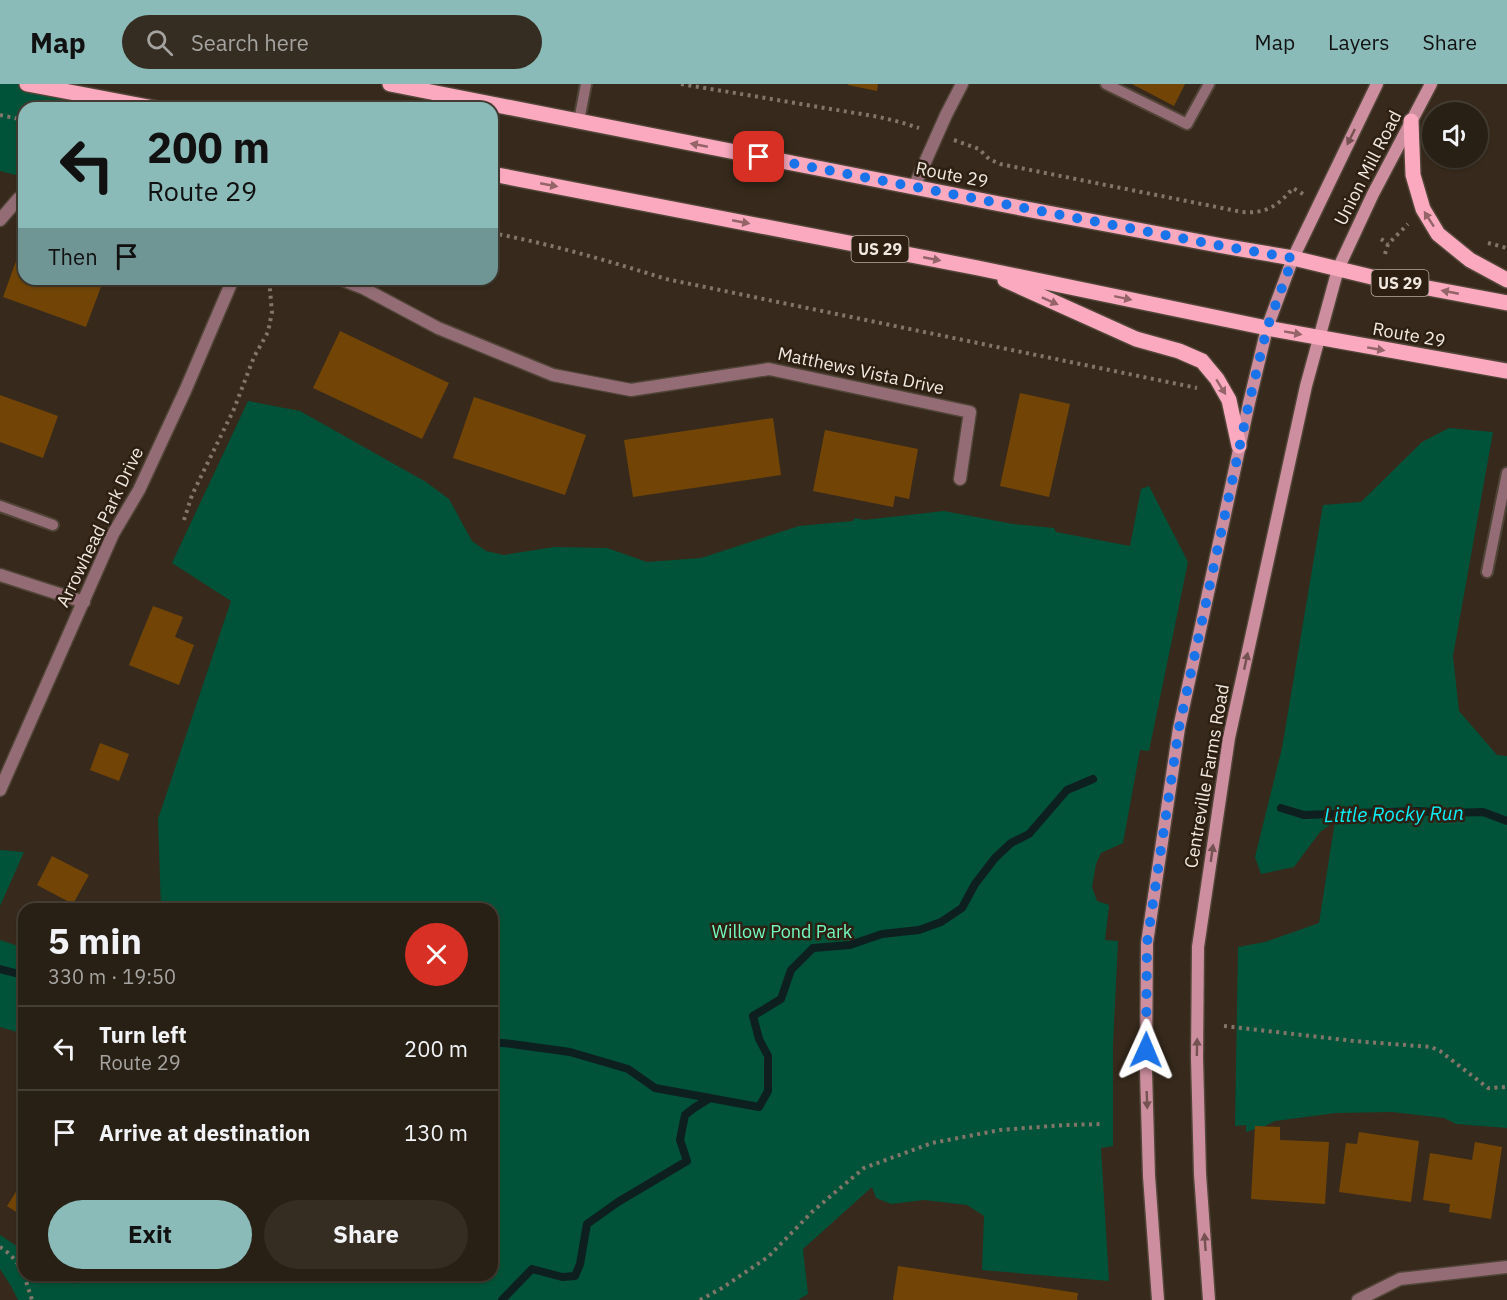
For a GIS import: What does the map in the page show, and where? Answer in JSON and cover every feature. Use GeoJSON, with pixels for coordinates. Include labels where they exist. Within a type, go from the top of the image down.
{"type":"FeatureCollection","features":[{"type":"Feature","properties":{"kind":"main road"},"geometry":{"type":"LineString","coordinates":[[27,84],[122,102]]}},
{"type":"Feature","properties":{"kind":"main road","name":"Route 29"},"geometry":{"type":"LineString","coordinates":[[390,84],[480,102]]}},
{"type":"Feature","properties":{"kind":"main road","name":"Route 29"},"geometry":{"type":"LineString","coordinates":[[498,106],[1293,258],[1380,279],[1507,303]]}},
{"type":"Feature","properties":{"kind":"main road"},"geometry":{"type":"LineString","coordinates":[[1411,122],[1413,175],[1423,209],[1438,234],[1470,260],[1507,280]]}},
{"type":"Feature","properties":{"kind":"main road","name":"Route 29"},"geometry":{"type":"LineString","coordinates":[[498,175],[978,268],[1267,328],[1507,371]]}},
{"type":"Feature","properties":{"kind":"main road"},"geometry":{"type":"LineString","coordinates":[[978,268],[1136,339],[1179,351],[1202,361],[1229,400],[1239,446]]}},
{"type":"Feature","properties":{"kind":"street"},"geometry":{"type":"LineString","coordinates":[[914,187],[962,84]]}},
{"type":"Feature","properties":{"kind":"street","name":"Union Mill Road"},"geometry":{"type":"LineString","coordinates":[[1293,258],[1377,84]]}},
{"type":"Feature","properties":{"kind":"street","name":"Union Mill Road"},"geometry":{"type":"LineString","coordinates":[[1338,269],[1373,194],[1431,84]]}},
{"type":"Feature","properties":{"kind":"street"},"geometry":{"type":"LineString","coordinates":[[0,220],[18,199]]}},
{"type":"Feature","properties":{"kind":"street","name":"Centreville Farms Road"},"geometry":{"type":"LineString","coordinates":[[1158,1300],[1146,1094],[1147,943],[1179,728],[1239,446],[1267,328],[1293,258]]}},
{"type":"Feature","properties":{"kind":"street","name":"Centreville Farms Road"},"geometry":{"type":"LineString","coordinates":[[1209,1300],[1200,1174],[1197,1058],[1198,947],[1229,738],[1306,386],[1338,269]]}},
{"type":"Feature","properties":{"kind":"street","name":"Arrowhead Park Drive"},"geometry":{"type":"LineString","coordinates":[[0,790],[113,534],[139,490],[230,285]]}},
{"type":"Feature","properties":{"kind":"street","name":"Matthews Vista Drive"},"geometry":{"type":"LineString","coordinates":[[355,285],[438,328],[553,375],[631,390],[770,369],[970,412],[960,479]]}},
{"type":"Feature","properties":{"kind":"street"},"geometry":{"type":"LineString","coordinates":[[0,575],[84,602]]}},
{"type":"Feature","properties":{"kind":"street"},"geometry":{"type":"LineString","coordinates":[[1358,1300],[1400,1279],[1507,1267]]}},
{"type":"Feature","properties":{"kind":"lane"},"geometry":{"type":"LineString","coordinates":[[579,122],[586,84]]}},
{"type":"Feature","properties":{"kind":"lane"},"geometry":{"type":"LineString","coordinates":[[1106,84],[1187,124],[1209,84]]}},
{"type":"Feature","properties":{"kind":"lane"},"geometry":{"type":"LineString","coordinates":[[1487,572],[1507,473]]}},
{"type":"Feature","properties":{"kind":"lane"},"geometry":{"type":"LineString","coordinates":[[0,506],[53,525]]}},
{"type":"Feature","properties":{"kind":"path"},"geometry":{"type":"LineString","coordinates":[[681,84],[879,117],[979,149],[989,159],[1000,165],[1242,212],[1253,213],[1270,208],[1283,201],[1293,188],[1303,194]]}},
{"type":"Feature","properties":{"kind":"path"},"geometry":{"type":"LineString","coordinates":[[0,115],[18,119]]}},
{"type":"Feature","properties":{"kind":"path"},"geometry":{"type":"LineString","coordinates":[[1385,254],[1388,244],[1411,221]]}},
{"type":"Feature","properties":{"kind":"path"},"geometry":{"type":"LineString","coordinates":[[498,234],[601,259],[666,279],[1197,388]]}},
{"type":"Feature","properties":{"kind":"path"},"geometry":{"type":"LineString","coordinates":[[1381,239],[1388,244]]}},
{"type":"Feature","properties":{"kind":"path"},"geometry":{"type":"LineString","coordinates":[[184,520],[192,495],[234,410],[254,357],[268,332],[272,312],[270,285]]}},
{"type":"Feature","properties":{"kind":"path"},"geometry":{"type":"LineString","coordinates":[[1224,1026],[1354,1041],[1431,1047],[1440,1051],[1488,1088],[1507,1087]]}},
{"type":"Feature","properties":{"kind":"path"},"geometry":{"type":"LineString","coordinates":[[700,1300],[768,1257],[813,1211],[864,1168],[943,1140],[1000,1130],[1104,1124]]}},
{"type":"Feature","properties":{"kind":"path"},"geometry":{"type":"LineString","coordinates":[[0,1246],[18,1264]]}},
{"type":"Feature","properties":{"kind":"path"},"geometry":{"type":"LineString","coordinates":[[26,1281],[32,1300]]}},
{"type":"Feature","properties":{"kind":"green space"},"geometry":{"type":"Polygon","coordinates":[[[0,84],[22,84],[75,102],[18,102],[18,176],[0,171],[0,84]]]}},
{"type":"Feature","properties":{"kind":"green space","name":"Willow Pond Park"},"geometry":{"type":"Polygon","coordinates":[[[248,401],[300,411],[426,482],[449,499],[472,541],[486,551],[504,555],[554,547],[607,548],[647,562],[701,558],[799,526],[853,521],[855,518],[864,520],[944,511],[1013,524],[1054,528],[1056,532],[1130,546],[1141,489],[1149,486],[1188,562],[1149,751],[1140,750],[1123,843],[1101,853],[1096,864],[1092,887],[1097,901],[1109,905],[1105,940],[1118,941],[1113,1045],[1113,1146],[1101,1148],[1109,1281],[982,1270],[984,1216],[967,1205],[924,1200],[891,1204],[876,1198],[872,1187],[803,1249],[808,1294],[798,1300],[18,1300],[0,1269],[0,1235],[18,1247],[18,1281],[70,1281],[75,1284],[76,1281],[498,1281],[498,903],[161,903],[158,819],[231,601],[172,563],[248,401]]]}},
{"type":"Feature","properties":{"kind":"green space"},"geometry":{"type":"Polygon","coordinates":[[[1449,428],[1493,432],[1453,656],[1459,711],[1497,755],[1507,756],[1507,1128],[1456,1124],[1444,1118],[1392,1112],[1336,1113],[1275,1121],[1246,1132],[1246,1125],[1235,1126],[1238,947],[1265,942],[1319,923],[1335,821],[1320,832],[1294,867],[1261,874],[1255,857],[1282,748],[1323,505],[1361,502],[1422,442],[1449,428]]]}},
{"type":"Feature","properties":{"kind":"green space"},"geometry":{"type":"Polygon","coordinates":[[[0,850],[24,852],[0,906],[0,850]]]}},
{"type":"Feature","properties":{"kind":"green space"},"geometry":{"type":"Polygon","coordinates":[[[0,940],[18,946],[18,1032],[0,1027],[0,940]]]}},
{"type":"Feature","properties":{"kind":"building"},"geometry":{"type":"Polygon","coordinates":[[[848,84],[878,84],[877,91],[848,84]]]}},
{"type":"Feature","properties":{"kind":"building"},"geometry":{"type":"Polygon","coordinates":[[[1132,84],[1185,84],[1174,106],[1132,84]]]}},
{"type":"Feature","properties":{"kind":"building"},"geometry":{"type":"Polygon","coordinates":[[[18,256],[18,285],[102,285],[86,327],[3,297],[18,256]]]}},
{"type":"Feature","properties":{"kind":"building"},"geometry":{"type":"Polygon","coordinates":[[[340,331],[449,383],[422,439],[313,388],[340,331]]]}},
{"type":"Feature","properties":{"kind":"building"},"geometry":{"type":"Polygon","coordinates":[[[1020,393],[1070,404],[1049,497],[1000,486],[1020,393]]]}},
{"type":"Feature","properties":{"kind":"building"},"geometry":{"type":"Polygon","coordinates":[[[0,395],[58,416],[43,458],[0,442],[0,395]]]}},
{"type":"Feature","properties":{"kind":"building"},"geometry":{"type":"Polygon","coordinates":[[[474,397],[586,435],[565,495],[453,458],[474,397]]]}},
{"type":"Feature","properties":{"kind":"building"},"geometry":{"type":"Polygon","coordinates":[[[773,418],[781,475],[633,497],[624,440],[773,418]]]}},
{"type":"Feature","properties":{"kind":"building"},"geometry":{"type":"Polygon","coordinates":[[[825,430],[918,449],[909,499],[895,496],[893,507],[813,491],[825,430]]]}},
{"type":"Feature","properties":{"kind":"building"},"geometry":{"type":"Polygon","coordinates":[[[153,606],[183,617],[175,637],[194,645],[179,685],[129,665],[153,606]]]}},
{"type":"Feature","properties":{"kind":"building"},"geometry":{"type":"Polygon","coordinates":[[[100,743],[129,754],[119,781],[90,770],[100,743]]]}},
{"type":"Feature","properties":{"kind":"building"},"geometry":{"type":"Polygon","coordinates":[[[52,856],[89,875],[74,903],[37,885],[52,856]]]}},
{"type":"Feature","properties":{"kind":"building"},"geometry":{"type":"Polygon","coordinates":[[[1255,1126],[1280,1127],[1280,1140],[1329,1142],[1325,1204],[1251,1199],[1255,1126]]]}},
{"type":"Feature","properties":{"kind":"building"},"geometry":{"type":"Polygon","coordinates":[[[1359,1132],[1419,1141],[1411,1202],[1339,1192],[1346,1143],[1357,1144],[1359,1132]]]}},
{"type":"Feature","properties":{"kind":"building"},"geometry":{"type":"Polygon","coordinates":[[[1475,1142],[1502,1147],[1491,1219],[1449,1212],[1450,1204],[1423,1200],[1430,1153],[1472,1160],[1475,1142]]]}},
{"type":"Feature","properties":{"kind":"building"},"geometry":{"type":"Polygon","coordinates":[[[18,1189],[18,1213],[7,1206],[18,1189]]]}},
{"type":"Feature","properties":{"kind":"building"},"geometry":{"type":"Polygon","coordinates":[[[898,1266],[1078,1293],[1077,1300],[893,1300],[898,1266]]]}},
{"type":"Feature","properties":{"kind":"waterway","name":"Little Rocky Run"},"geometry":{"type":"LineString","coordinates":[[498,1043],[570,1052],[628,1069],[655,1088],[759,1107],[768,1091],[768,1056],[759,1039],[753,1016],[781,999],[791,970],[813,948],[850,945],[882,934],[919,930],[941,922],[962,908],[975,884],[995,858],[1011,843],[1029,834],[1067,790],[1093,779]]}},
{"type":"Feature","properties":{"kind":"waterway","name":"Little Rocky Run"},"geometry":{"type":"LineString","coordinates":[[1281,808],[1304,815],[1417,811],[1483,812],[1507,821]]}},
{"type":"Feature","properties":{"kind":"waterway","name":"Little Rocky Run"},"geometry":{"type":"LineString","coordinates":[[0,969],[18,974]]}},
{"type":"Feature","properties":{"kind":"waterway"},"geometry":{"type":"LineString","coordinates":[[502,1300],[532,1269],[562,1277],[575,1276],[580,1264],[587,1224],[618,1202],[687,1161],[680,1140],[685,1115],[710,1098]]}},
{"type":"Feature","properties":{"kind":"route"},"geometry":{"type":"LineString","coordinates":[[759,157],[1293,258],[1267,328],[1179,728],[1147,943],[1146,1050]]}}]}
